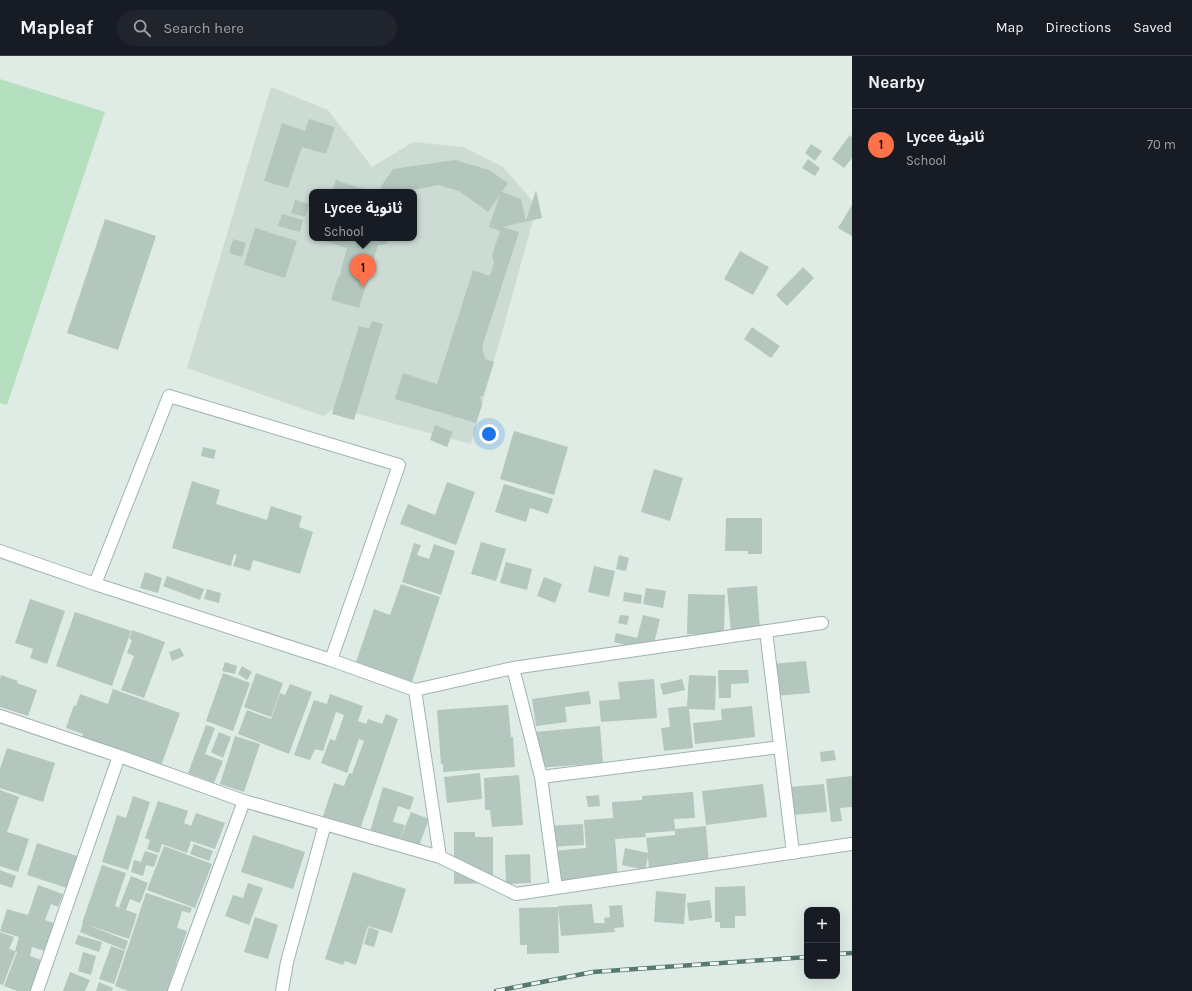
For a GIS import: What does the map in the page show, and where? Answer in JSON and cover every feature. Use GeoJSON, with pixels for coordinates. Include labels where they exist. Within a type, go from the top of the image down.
{"type":"FeatureCollection","features":[{"type":"Feature","properties":{"kind":"street"},"geometry":{"type":"LineString","coordinates":[[95,584],[169,396],[399,465],[331,660]]}},
{"type":"Feature","properties":{"kind":"street"},"geometry":{"type":"LineString","coordinates":[[0,551],[95,584],[331,660],[415,690],[512,668],[822,623]]}},
{"type":"Feature","properties":{"kind":"street"},"geometry":{"type":"LineString","coordinates":[[766,631],[793,853]]}},
{"type":"Feature","properties":{"kind":"street"},"geometry":{"type":"LineString","coordinates":[[512,668],[541,777],[556,888]]}},
{"type":"Feature","properties":{"kind":"street"},"geometry":{"type":"LineString","coordinates":[[415,690],[440,857]]}},
{"type":"Feature","properties":{"kind":"street"},"geometry":{"type":"LineString","coordinates":[[0,716],[120,756],[244,801],[440,857],[516,894],[851,844]]}},
{"type":"Feature","properties":{"kind":"street"},"geometry":{"type":"LineString","coordinates":[[541,777],[780,747]]}},
{"type":"Feature","properties":{"kind":"street"},"geometry":{"type":"LineString","coordinates":[[37,991],[120,756]]}},
{"type":"Feature","properties":{"kind":"street"},"geometry":{"type":"LineString","coordinates":[[174,991],[244,801]]}},
{"type":"Feature","properties":{"kind":"street"},"geometry":{"type":"LineString","coordinates":[[282,991],[287,962],[325,824]]}},
{"type":"Feature","properties":{"kind":"shaded area"},"geometry":{"type":"Polygon","coordinates":[[[271,87],[328,110],[372,167],[413,142],[463,147],[503,167],[537,206],[471,444],[335,408],[323,416],[187,368],[271,87]]]}},
{"type":"Feature","properties":{"kind":"green space"},"geometry":{"type":"Polygon","coordinates":[[[0,79],[105,112],[7,405],[0,403],[0,79]]]}},
{"type":"Feature","properties":{"kind":"building"},"geometry":{"type":"Polygon","coordinates":[[[309,119],[335,127],[326,154],[302,147],[288,188],[264,181],[282,123],[305,131],[309,119]]]}},
{"type":"Feature","properties":{"kind":"building"},"geometry":{"type":"Polygon","coordinates":[[[850,135],[852,137],[852,158],[844,168],[832,159],[850,135]]]}},
{"type":"Feature","properties":{"kind":"building"},"geometry":{"type":"Polygon","coordinates":[[[811,144],[822,151],[815,161],[805,153],[811,144]]]}},
{"type":"Feature","properties":{"kind":"building"},"geometry":{"type":"Polygon","coordinates":[[[808,159],[820,168],[815,176],[802,168],[808,159]]]}},
{"type":"Feature","properties":{"kind":"building"},"geometry":{"type":"Polygon","coordinates":[[[455,160],[489,170],[508,183],[502,192],[521,199],[526,221],[536,190],[542,218],[503,227],[519,232],[482,347],[485,359],[494,362],[483,396],[480,397],[482,405],[476,423],[395,399],[403,373],[437,384],[473,270],[490,276],[494,263],[492,255],[500,231],[489,227],[500,195],[488,212],[459,191],[439,185],[417,189],[381,189],[393,169],[455,160]]]}},
{"type":"Feature","properties":{"kind":"building"},"geometry":{"type":"Polygon","coordinates":[[[336,179],[363,189],[333,189],[336,179]]]}},
{"type":"Feature","properties":{"kind":"building"},"geometry":{"type":"Polygon","coordinates":[[[295,200],[309,204],[305,217],[291,213],[295,200]]]}},
{"type":"Feature","properties":{"kind":"building"},"geometry":{"type":"Polygon","coordinates":[[[852,205],[852,236],[838,228],[852,205]]]}},
{"type":"Feature","properties":{"kind":"building"},"geometry":{"type":"Polygon","coordinates":[[[282,214],[303,220],[300,232],[278,226],[282,214]]]}},
{"type":"Feature","properties":{"kind":"building"},"geometry":{"type":"Polygon","coordinates":[[[105,219],[156,236],[118,350],[67,333],[105,219]]]}},
{"type":"Feature","properties":{"kind":"building"},"geometry":{"type":"Polygon","coordinates":[[[255,228],[297,241],[285,278],[244,265],[255,228]]]}},
{"type":"Feature","properties":{"kind":"building"},"geometry":{"type":"Polygon","coordinates":[[[233,239],[246,243],[242,257],[229,253],[233,239]]]}},
{"type":"Feature","properties":{"kind":"building"},"geometry":{"type":"Polygon","coordinates":[[[325,241],[388,241],[386,244],[378,245],[359,308],[331,300],[337,280],[341,274],[347,248],[325,241]]]}},
{"type":"Feature","properties":{"kind":"building"},"geometry":{"type":"Polygon","coordinates":[[[740,251],[769,267],[753,295],[724,279],[740,251]]]}},
{"type":"Feature","properties":{"kind":"building"},"geometry":{"type":"Polygon","coordinates":[[[803,267],[814,278],[787,306],[776,295],[803,267]]]}},
{"type":"Feature","properties":{"kind":"building"},"geometry":{"type":"Polygon","coordinates":[[[372,321],[383,324],[354,420],[332,414],[359,326],[369,329],[372,321]]]}},
{"type":"Feature","properties":{"kind":"building"},"geometry":{"type":"Polygon","coordinates":[[[752,327],[780,346],[771,358],[744,339],[752,327]]]}},
{"type":"Feature","properties":{"kind":"building"},"geometry":{"type":"Polygon","coordinates":[[[435,425],[453,432],[447,447],[430,440],[435,425]]]}},
{"type":"Feature","properties":{"kind":"building"},"geometry":{"type":"Polygon","coordinates":[[[514,431],[568,447],[554,495],[500,479],[514,431]]]}},
{"type":"Feature","properties":{"kind":"building"},"geometry":{"type":"Polygon","coordinates":[[[203,447],[216,450],[214,459],[201,456],[203,447]]]}},
{"type":"Feature","properties":{"kind":"building"},"geometry":{"type":"Polygon","coordinates":[[[654,469],[683,478],[670,521],[641,512],[654,469]]]}},
{"type":"Feature","properties":{"kind":"building"},"geometry":{"type":"Polygon","coordinates":[[[192,481],[220,490],[216,504],[267,520],[271,506],[302,516],[299,527],[313,532],[300,574],[253,560],[250,571],[233,566],[237,555],[234,554],[231,566],[172,548],[192,481]]]}},
{"type":"Feature","properties":{"kind":"building"},"geometry":{"type":"Polygon","coordinates":[[[447,482],[475,492],[456,545],[400,524],[408,504],[435,515],[447,482]]]}},
{"type":"Feature","properties":{"kind":"building"},"geometry":{"type":"Polygon","coordinates":[[[504,484],[553,499],[548,514],[530,508],[526,522],[495,512],[504,484]]]}},
{"type":"Feature","properties":{"kind":"building"},"geometry":{"type":"Polygon","coordinates":[[[726,518],[762,518],[762,554],[748,554],[748,551],[725,551],[726,518]]]}},
{"type":"Feature","properties":{"kind":"building"},"geometry":{"type":"Polygon","coordinates":[[[481,542],[506,549],[496,581],[471,574],[481,542]]]}},
{"type":"Feature","properties":{"kind":"building"},"geometry":{"type":"Polygon","coordinates":[[[414,543],[421,545],[417,555],[429,559],[434,544],[455,551],[441,595],[402,582],[414,543]]]}},
{"type":"Feature","properties":{"kind":"building"},"geometry":{"type":"Polygon","coordinates":[[[619,555],[629,558],[626,571],[616,569],[619,555]]]}},
{"type":"Feature","properties":{"kind":"building"},"geometry":{"type":"Polygon","coordinates":[[[506,562],[532,569],[527,590],[500,583],[506,562]]]}},
{"type":"Feature","properties":{"kind":"building"},"geometry":{"type":"Polygon","coordinates":[[[594,566],[615,571],[609,597],[588,592],[594,566]]]}},
{"type":"Feature","properties":{"kind":"building"},"geometry":{"type":"Polygon","coordinates":[[[145,572],[162,578],[158,593],[140,588],[145,572]]]}},
{"type":"Feature","properties":{"kind":"building"},"geometry":{"type":"Polygon","coordinates":[[[167,576],[204,589],[200,600],[163,586],[167,576]]]}},
{"type":"Feature","properties":{"kind":"building"},"geometry":{"type":"Polygon","coordinates":[[[544,577],[562,584],[555,603],[537,596],[544,577]]]}},
{"type":"Feature","properties":{"kind":"building"},"geometry":{"type":"Polygon","coordinates":[[[401,584],[440,597],[412,682],[356,662],[374,609],[390,615],[401,584]]]}},
{"type":"Feature","properties":{"kind":"building"},"geometry":{"type":"Polygon","coordinates":[[[757,586],[760,631],[731,633],[727,588],[757,586]]]}},
{"type":"Feature","properties":{"kind":"building"},"geometry":{"type":"Polygon","coordinates":[[[646,588],[666,591],[663,608],[643,604],[646,588]]]}},
{"type":"Feature","properties":{"kind":"building"},"geometry":{"type":"Polygon","coordinates":[[[207,589],[221,593],[219,603],[204,599],[207,589]]]}},
{"type":"Feature","properties":{"kind":"building"},"geometry":{"type":"Polygon","coordinates":[[[624,592],[642,595],[641,604],[623,601],[624,592]]]}},
{"type":"Feature","properties":{"kind":"building"},"geometry":{"type":"Polygon","coordinates":[[[688,594],[725,595],[724,635],[687,634],[688,594]]]}},
{"type":"Feature","properties":{"kind":"building"},"geometry":{"type":"Polygon","coordinates":[[[30,599],[65,611],[47,664],[30,658],[33,649],[15,643],[30,599]]]}},
{"type":"Feature","properties":{"kind":"building"},"geometry":{"type":"Polygon","coordinates":[[[75,612],[131,631],[112,686],[56,666],[75,612]]]}},
{"type":"Feature","properties":{"kind":"building"},"geometry":{"type":"Polygon","coordinates":[[[620,615],[629,616],[627,625],[618,623],[620,615]]]}},
{"type":"Feature","properties":{"kind":"building"},"geometry":{"type":"Polygon","coordinates":[[[643,615],[660,619],[652,652],[614,642],[616,633],[637,638],[643,615]]]}},
{"type":"Feature","properties":{"kind":"building"},"geometry":{"type":"Polygon","coordinates":[[[132,630],[165,642],[144,698],[121,690],[134,656],[127,653],[132,640],[129,639],[132,630]]]}},
{"type":"Feature","properties":{"kind":"building"},"geometry":{"type":"Polygon","coordinates":[[[180,648],[184,656],[172,661],[169,652],[180,648]]]}},
{"type":"Feature","properties":{"kind":"building"},"geometry":{"type":"Polygon","coordinates":[[[806,661],[810,693],[775,696],[772,664],[806,661]]]}},
{"type":"Feature","properties":{"kind":"building"},"geometry":{"type":"Polygon","coordinates":[[[225,662],[237,666],[235,674],[222,671],[225,662]]]}},
{"type":"Feature","properties":{"kind":"building"},"geometry":{"type":"Polygon","coordinates":[[[242,666],[252,672],[247,680],[238,674],[242,666]]]}},
{"type":"Feature","properties":{"kind":"building"},"geometry":{"type":"Polygon","coordinates":[[[718,670],[748,670],[749,683],[731,684],[731,698],[719,698],[718,670]]]}},
{"type":"Feature","properties":{"kind":"building"},"geometry":{"type":"Polygon","coordinates":[[[223,673],[250,683],[233,731],[206,721],[223,673]]]}},
{"type":"Feature","properties":{"kind":"building"},"geometry":{"type":"Polygon","coordinates":[[[256,673],[283,683],[271,717],[244,707],[256,673]]]}},
{"type":"Feature","properties":{"kind":"building"},"geometry":{"type":"Polygon","coordinates":[[[1,675],[18,681],[17,683],[37,690],[28,716],[0,707],[1,675]]]}},
{"type":"Feature","properties":{"kind":"building"},"geometry":{"type":"Polygon","coordinates":[[[689,675],[716,676],[715,710],[689,709],[693,748],[664,751],[661,728],[670,727],[668,708],[687,706],[689,675]]]}},
{"type":"Feature","properties":{"kind":"building"},"geometry":{"type":"Polygon","coordinates":[[[654,679],[657,718],[601,722],[599,701],[620,699],[618,682],[654,679]]]}},
{"type":"Feature","properties":{"kind":"building"},"geometry":{"type":"Polygon","coordinates":[[[682,679],[685,690],[663,695],[660,684],[682,679]]]}},
{"type":"Feature","properties":{"kind":"building"},"geometry":{"type":"Polygon","coordinates":[[[290,684],[312,692],[289,754],[238,734],[247,710],[271,719],[280,693],[285,695],[290,684]]]}},
{"type":"Feature","properties":{"kind":"building"},"geometry":{"type":"Polygon","coordinates":[[[113,689],[180,713],[161,766],[82,738],[83,734],[66,728],[74,705],[76,706],[80,694],[108,704],[113,689]]]}},
{"type":"Feature","properties":{"kind":"building"},"geometry":{"type":"Polygon","coordinates":[[[589,691],[591,704],[565,707],[567,722],[536,726],[532,699],[589,691]]]}},
{"type":"Feature","properties":{"kind":"building"},"geometry":{"type":"Polygon","coordinates":[[[330,694],[363,706],[358,721],[366,724],[368,719],[382,724],[386,714],[398,719],[358,835],[321,822],[334,783],[344,786],[349,773],[352,774],[364,741],[359,739],[347,773],[321,763],[330,739],[335,741],[344,715],[336,712],[323,751],[315,749],[310,760],[294,755],[314,700],[327,704],[330,694]]]}},
{"type":"Feature","properties":{"kind":"building"},"geometry":{"type":"Polygon","coordinates":[[[508,705],[511,737],[513,737],[515,767],[443,772],[443,764],[441,764],[437,710],[508,705]]]}},
{"type":"Feature","properties":{"kind":"building"},"geometry":{"type":"Polygon","coordinates":[[[752,706],[755,737],[695,744],[693,723],[722,720],[721,709],[752,706]]]}},
{"type":"Feature","properties":{"kind":"building"},"geometry":{"type":"Polygon","coordinates":[[[206,725],[215,728],[205,754],[223,761],[214,783],[188,773],[206,725]]]}},
{"type":"Feature","properties":{"kind":"building"},"geometry":{"type":"Polygon","coordinates":[[[600,726],[603,763],[537,768],[535,732],[600,726]]]}},
{"type":"Feature","properties":{"kind":"building"},"geometry":{"type":"Polygon","coordinates":[[[219,732],[231,737],[223,758],[211,752],[219,732]]]}},
{"type":"Feature","properties":{"kind":"building"},"geometry":{"type":"Polygon","coordinates":[[[235,736],[260,744],[244,792],[220,784],[235,736]]]}},
{"type":"Feature","properties":{"kind":"building"},"geometry":{"type":"Polygon","coordinates":[[[7,748],[55,763],[43,802],[0,788],[0,769],[7,748]]]}},
{"type":"Feature","properties":{"kind":"building"},"geometry":{"type":"Polygon","coordinates":[[[834,750],[836,760],[821,762],[820,752],[834,750]]]}},
{"type":"Feature","properties":{"kind":"building"},"geometry":{"type":"Polygon","coordinates":[[[480,773],[482,799],[447,803],[444,777],[480,773]]]}},
{"type":"Feature","properties":{"kind":"building"},"geometry":{"type":"Polygon","coordinates":[[[519,775],[523,825],[492,827],[490,810],[485,810],[484,778],[519,775]]]}},
{"type":"Feature","properties":{"kind":"building"},"geometry":{"type":"Polygon","coordinates":[[[852,776],[852,807],[840,808],[842,821],[831,822],[826,779],[852,776]]]}},
{"type":"Feature","properties":{"kind":"building"},"geometry":{"type":"Polygon","coordinates":[[[763,784],[767,817],[706,825],[702,791],[763,784]]]}},
{"type":"Feature","properties":{"kind":"building"},"geometry":{"type":"Polygon","coordinates":[[[824,784],[827,812],[793,815],[790,787],[824,784]]]}},
{"type":"Feature","properties":{"kind":"building"},"geometry":{"type":"Polygon","coordinates":[[[383,787],[414,797],[410,810],[398,806],[393,822],[405,825],[399,842],[411,812],[429,819],[416,854],[369,835],[383,787]]]}},
{"type":"Feature","properties":{"kind":"building"},"geometry":{"type":"Polygon","coordinates":[[[0,790],[19,797],[7,832],[29,839],[18,872],[0,866],[0,790]]]}},
{"type":"Feature","properties":{"kind":"building"},"geometry":{"type":"Polygon","coordinates":[[[693,792],[695,818],[674,819],[675,829],[706,826],[709,864],[649,869],[648,857],[645,870],[622,865],[625,848],[648,853],[646,838],[675,835],[675,831],[645,833],[646,837],[615,839],[618,878],[555,882],[553,851],[586,848],[584,820],[613,818],[612,802],[642,800],[642,796],[693,792]]]}},
{"type":"Feature","properties":{"kind":"building"},"geometry":{"type":"Polygon","coordinates":[[[599,795],[600,806],[588,807],[586,796],[599,795]]]}},
{"type":"Feature","properties":{"kind":"building"},"geometry":{"type":"Polygon","coordinates":[[[133,796],[150,802],[128,870],[102,862],[117,815],[126,818],[133,796]]]}},
{"type":"Feature","properties":{"kind":"building"},"geometry":{"type":"Polygon","coordinates":[[[158,801],[188,811],[184,823],[191,826],[196,813],[225,823],[215,849],[191,841],[187,853],[162,844],[159,853],[147,849],[150,840],[145,838],[158,801]]]}},
{"type":"Feature","properties":{"kind":"building"},"geometry":{"type":"Polygon","coordinates":[[[583,824],[584,845],[549,847],[547,826],[583,824]]]}},
{"type":"Feature","properties":{"kind":"building"},"geometry":{"type":"Polygon","coordinates":[[[454,832],[475,832],[475,837],[493,837],[493,883],[454,884],[454,832]]]}},
{"type":"Feature","properties":{"kind":"building"},"geometry":{"type":"Polygon","coordinates":[[[253,835],[305,852],[293,889],[241,872],[253,835]]]}},
{"type":"Feature","properties":{"kind":"building"},"geometry":{"type":"Polygon","coordinates":[[[37,843],[77,856],[67,888],[27,875],[37,843]]]}},
{"type":"Feature","properties":{"kind":"building"},"geometry":{"type":"Polygon","coordinates":[[[194,844],[213,851],[209,861],[190,854],[194,844]]]}},
{"type":"Feature","properties":{"kind":"building"},"geometry":{"type":"Polygon","coordinates":[[[164,846],[212,864],[195,908],[147,890],[164,846]]]}},
{"type":"Feature","properties":{"kind":"building"},"geometry":{"type":"Polygon","coordinates":[[[145,851],[158,855],[154,867],[146,865],[143,876],[131,872],[134,860],[141,862],[145,851]]]}},
{"type":"Feature","properties":{"kind":"building"},"geometry":{"type":"Polygon","coordinates":[[[530,854],[531,883],[506,884],[505,855],[530,854]]]}},
{"type":"Feature","properties":{"kind":"building"},"geometry":{"type":"Polygon","coordinates":[[[102,865],[126,873],[115,906],[123,909],[119,907],[131,876],[148,883],[140,903],[130,899],[126,910],[137,914],[129,939],[88,925],[128,941],[125,950],[80,932],[102,865]]]}},
{"type":"Feature","properties":{"kind":"building"},"geometry":{"type":"Polygon","coordinates":[[[0,870],[16,876],[12,888],[0,884],[0,870]]]}},
{"type":"Feature","properties":{"kind":"building"},"geometry":{"type":"Polygon","coordinates":[[[353,872],[406,889],[392,933],[368,926],[356,965],[345,961],[343,965],[325,959],[353,872]]]}},
{"type":"Feature","properties":{"kind":"building"},"geometry":{"type":"Polygon","coordinates":[[[248,883],[263,888],[249,925],[225,916],[233,895],[243,898],[248,883]]]}},
{"type":"Feature","properties":{"kind":"building"},"geometry":{"type":"Polygon","coordinates":[[[38,885],[63,894],[58,907],[51,904],[45,920],[56,924],[48,952],[32,947],[30,956],[44,961],[32,991],[17,991],[4,986],[17,952],[16,951],[3,985],[0,984],[0,932],[14,937],[9,949],[15,951],[19,937],[0,931],[7,909],[28,915],[38,885]]]}},
{"type":"Feature","properties":{"kind":"building"},"geometry":{"type":"Polygon","coordinates":[[[745,886],[746,916],[735,916],[735,928],[720,928],[720,922],[715,922],[715,887],[745,886]]]}},
{"type":"Feature","properties":{"kind":"building"},"geometry":{"type":"Polygon","coordinates":[[[656,891],[686,894],[684,924],[654,922],[656,891]]]}},
{"type":"Feature","properties":{"kind":"building"},"geometry":{"type":"Polygon","coordinates":[[[146,893],[192,908],[190,913],[182,911],[177,928],[187,931],[167,991],[128,991],[115,986],[146,893]]]}},
{"type":"Feature","properties":{"kind":"building"},"geometry":{"type":"Polygon","coordinates":[[[710,900],[712,918],[689,921],[687,903],[710,900]]]}},
{"type":"Feature","properties":{"kind":"building"},"geometry":{"type":"Polygon","coordinates":[[[592,904],[594,923],[605,923],[604,918],[610,917],[609,906],[622,905],[624,927],[614,928],[615,932],[561,936],[558,906],[592,904]]]}},
{"type":"Feature","properties":{"kind":"building"},"geometry":{"type":"Polygon","coordinates":[[[558,907],[559,953],[527,954],[527,945],[520,945],[519,908],[558,907]]]}},
{"type":"Feature","properties":{"kind":"building"},"geometry":{"type":"Polygon","coordinates":[[[255,917],[278,925],[268,959],[244,952],[255,917]]]}},
{"type":"Feature","properties":{"kind":"building"},"geometry":{"type":"Polygon","coordinates":[[[369,927],[379,931],[374,947],[364,944],[369,927]]]}},
{"type":"Feature","properties":{"kind":"building"},"geometry":{"type":"Polygon","coordinates":[[[78,935],[102,942],[99,952],[75,944],[78,935]]]}},
{"type":"Feature","properties":{"kind":"building"},"geometry":{"type":"Polygon","coordinates":[[[111,946],[125,951],[114,984],[99,979],[111,946]]]}},
{"type":"Feature","properties":{"kind":"building"},"geometry":{"type":"Polygon","coordinates":[[[83,952],[96,956],[91,975],[78,971],[83,952]]]}},
{"type":"Feature","properties":{"kind":"building"},"geometry":{"type":"Polygon","coordinates":[[[70,972],[90,980],[85,991],[63,991],[70,972]]]}},
{"type":"Feature","properties":{"kind":"building"},"geometry":{"type":"Polygon","coordinates":[[[99,982],[113,988],[112,991],[96,991],[99,982]]]}},
{"type":"Feature","properties":{"kind":"railway"},"geometry":{"type":"LineString","coordinates":[[840,954],[852,953]]}},
{"type":"Feature","properties":{"kind":"railway"},"geometry":{"type":"LineString","coordinates":[[496,991],[593,972],[804,957]]}},
{"type":"Feature","properties":{"kind":"place","name":"Lycee ثانوية"},"geometry":{"type":"Point","coordinates":[363,287]}}]}
